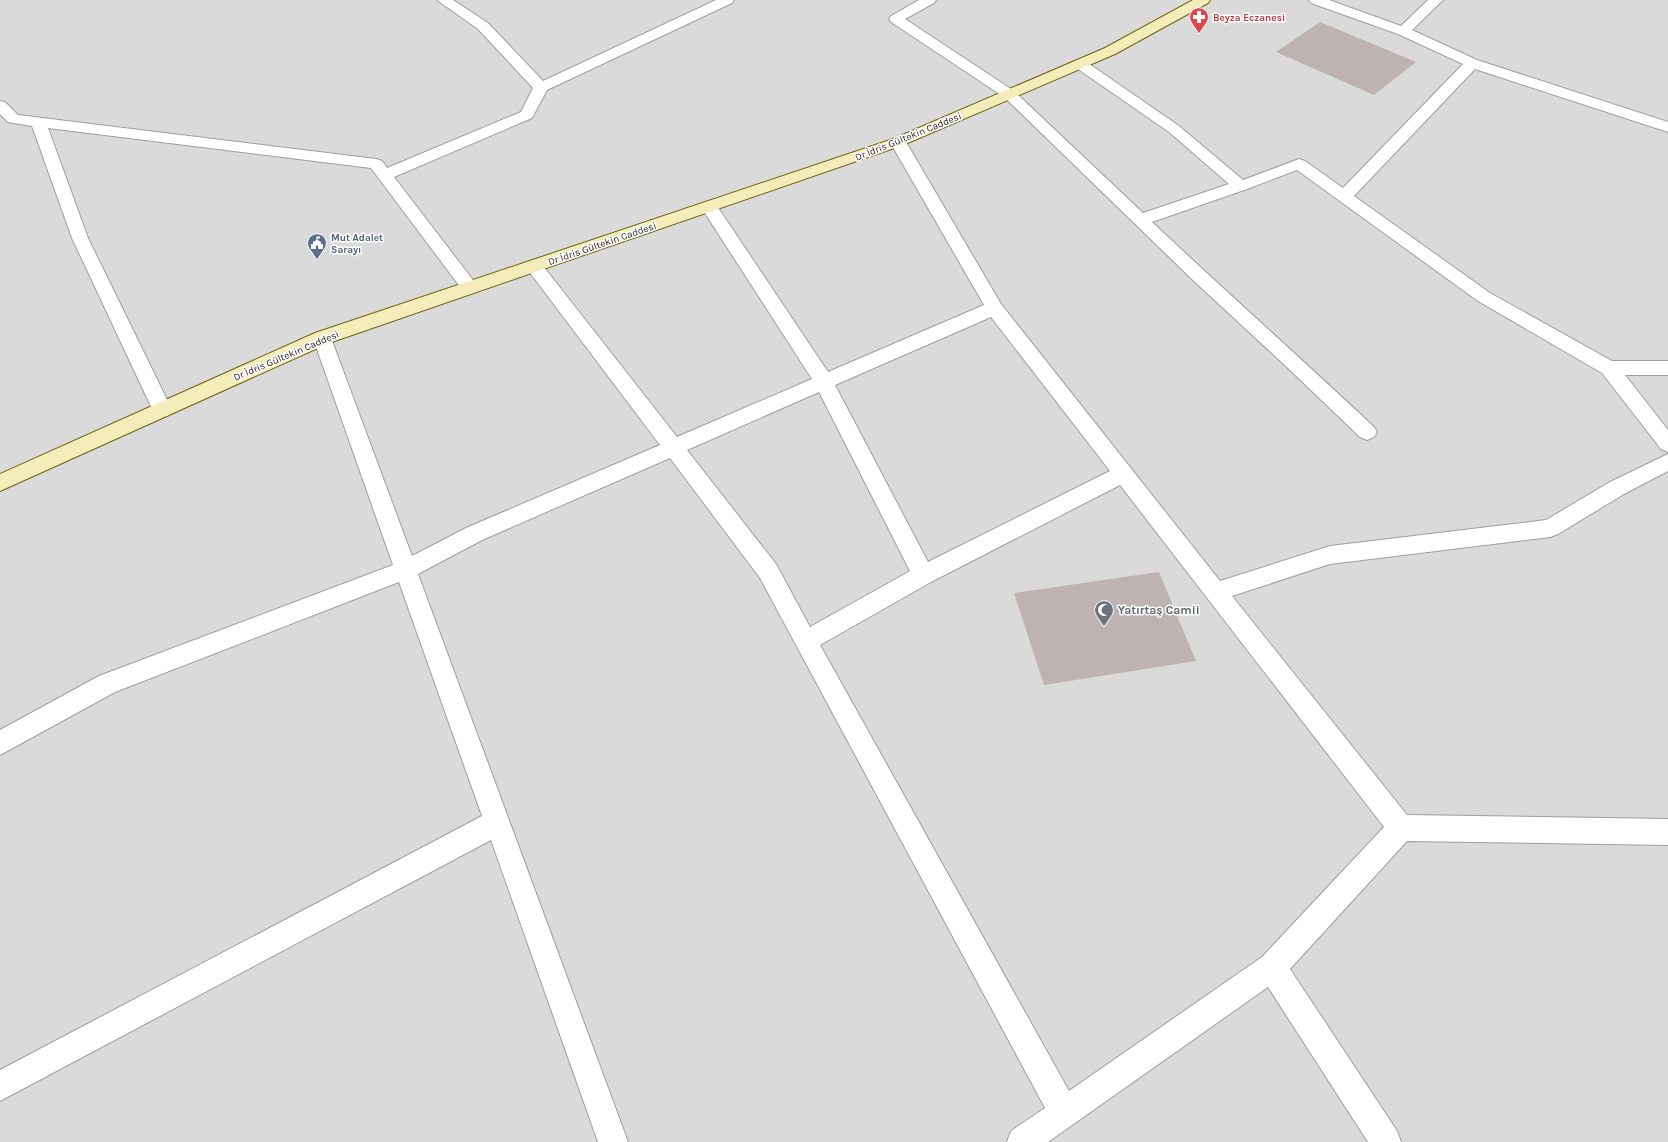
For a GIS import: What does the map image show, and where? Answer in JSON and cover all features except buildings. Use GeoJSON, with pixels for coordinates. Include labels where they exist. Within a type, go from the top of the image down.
{"type":"FeatureCollection","features":[{"type":"Feature","properties":{"kind":"street"},"geometry":{"type":"LineString","coordinates":[[444,0],[483,26],[541,87]]}},
{"type":"Feature","properties":{"kind":"street"},"geometry":{"type":"LineString","coordinates":[[384,175],[527,115],[541,87],[727,0]]}},
{"type":"Feature","properties":{"kind":"street"},"geometry":{"type":"LineString","coordinates":[[929,0],[896,19],[1009,94],[1367,432]]}},
{"type":"Feature","properties":{"kind":"street","name":"Dr İdris Gültekin Caddesi"},"geometry":{"type":"LineString","coordinates":[[0,483],[322,338],[898,142],[1110,51],[1203,0]]}},
{"type":"Feature","properties":{"kind":"street"},"geometry":{"type":"LineString","coordinates":[[1316,0],[1403,31],[1472,63],[1668,127]]}},
{"type":"Feature","properties":{"kind":"street"},"geometry":{"type":"LineString","coordinates":[[1403,31],[1436,0]]}},
{"type":"Feature","properties":{"kind":"street"},"geometry":{"type":"LineString","coordinates":[[1344,196],[1472,63]]}},
{"type":"Feature","properties":{"kind":"street"},"geometry":{"type":"LineString","coordinates":[[1080,64],[1174,129],[1241,186]]}},
{"type":"Feature","properties":{"kind":"street"},"geometry":{"type":"LineString","coordinates":[[0,105],[13,120],[376,164],[470,288]]}},
{"type":"Feature","properties":{"kind":"street"},"geometry":{"type":"LineString","coordinates":[[39,123],[80,238],[162,410]]}},
{"type":"Feature","properties":{"kind":"street"},"geometry":{"type":"LineString","coordinates":[[898,142],[994,308],[1401,828]]}},
{"type":"Feature","properties":{"kind":"street"},"geometry":{"type":"LineString","coordinates":[[1141,220],[1241,186],[1299,164],[1484,297],[1609,368],[1668,444]]}},
{"type":"Feature","properties":{"kind":"street"},"geometry":{"type":"LineString","coordinates":[[710,207],[824,382],[923,575]]}},
{"type":"Feature","properties":{"kind":"street"},"geometry":{"type":"LineString","coordinates":[[534,266],[768,571],[1064,1113]]}},
{"type":"Feature","properties":{"kind":"street"},"geometry":{"type":"LineString","coordinates":[[0,742],[107,684],[407,569],[474,534],[994,308]]}},
{"type":"Feature","properties":{"kind":"street"},"geometry":{"type":"LineString","coordinates":[[322,338],[407,569],[613,1142]]}},
{"type":"Feature","properties":{"kind":"street"},"geometry":{"type":"LineString","coordinates":[[1609,368],[1668,368]]}},
{"type":"Feature","properties":{"kind":"street"},"geometry":{"type":"LineString","coordinates":[[1215,592],[1330,555],[1550,528],[1618,488],[1668,462]]}},
{"type":"Feature","properties":{"kind":"street"},"geometry":{"type":"LineString","coordinates":[[806,641],[923,575],[1123,474]]}},
{"type":"Feature","properties":{"kind":"street"},"geometry":{"type":"LineString","coordinates":[[0,1086],[498,822]]}},
{"type":"Feature","properties":{"kind":"street"},"geometry":{"type":"LineString","coordinates":[[1022,1142],[1272,967],[1401,828],[1668,832]]}},
{"type":"Feature","properties":{"kind":"street"},"geometry":{"type":"LineString","coordinates":[[1272,967],[1386,1142]]}},
{"type":"Feature","properties":{"kind":"shaded area"},"geometry":{"type":"Polygon","coordinates":[[[0,0],[1668,0],[1668,1142],[0,1142],[0,0]]]}},
{"type":"Feature","properties":{"kind":"place","name":"Beyza Eczanesi"},"geometry":{"type":"Point","coordinates":[1199,34]}},
{"type":"Feature","properties":{"kind":"place","name":"Mut Adalet Sarayı"},"geometry":{"type":"Point","coordinates":[317,260]}},
{"type":"Feature","properties":{"kind":"place","name":"Yatırtaş Camii"},"geometry":{"type":"Point","coordinates":[1104,627]}}]}
